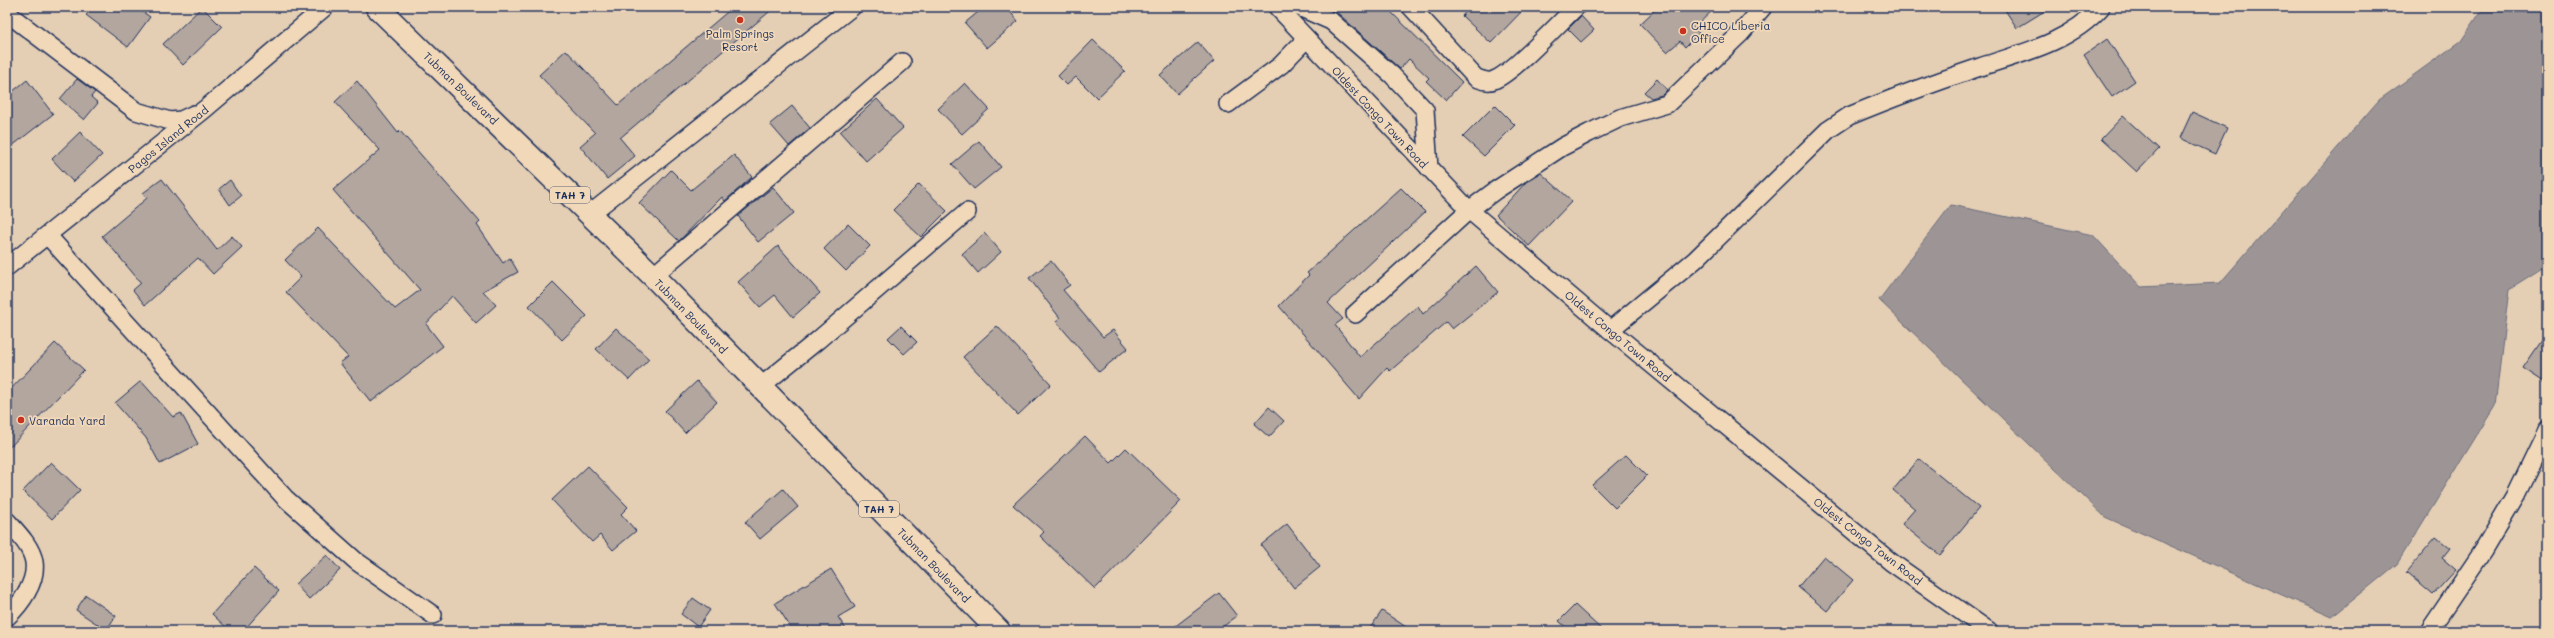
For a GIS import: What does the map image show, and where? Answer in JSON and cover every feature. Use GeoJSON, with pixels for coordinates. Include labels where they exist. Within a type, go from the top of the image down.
{"type":"FeatureCollection","features":[{"type":"Feature","properties":{"kind":"highway","name":"Tubman Boulevard"},"geometry":{"type":"LineString","coordinates":[[377,7],[653,276],[998,631]]}},
{"type":"Feature","properties":{"kind":"street","name":"Pagos Island Road"},"geometry":{"type":"LineString","coordinates":[[7,267],[205,110],[325,7]]}},
{"type":"Feature","properties":{"kind":"street"},"geometry":{"type":"LineString","coordinates":[[590,214],[852,7]]}},
{"type":"Feature","properties":{"kind":"street","name":"Oldest Congo Town Road"},"geometry":{"type":"LineString","coordinates":[[1277,7],[1469,210],[1610,330],[1891,562],[1989,631]]}},
{"type":"Feature","properties":{"kind":"street"},"geometry":{"type":"LineString","coordinates":[[1300,7],[1331,21],[1392,75],[1425,110],[1429,168]]}},
{"type":"Feature","properties":{"kind":"street"},"geometry":{"type":"LineString","coordinates":[[1411,7],[1476,78],[1487,82],[1494,80],[1509,69],[1576,7]]}},
{"type":"Feature","properties":{"kind":"street"},"geometry":{"type":"LineString","coordinates":[[1355,314],[1469,210],[1562,147],[1620,118],[1667,104],[1741,33],[1763,7]]}},
{"type":"Feature","properties":{"kind":"street"},"geometry":{"type":"LineString","coordinates":[[1610,330],[1695,260],[1828,130],[1849,116],[2062,37],[2088,21],[2101,7]]}},
{"type":"Feature","properties":{"kind":"street"},"geometry":{"type":"LineString","coordinates":[[7,13],[136,111],[170,121],[180,120],[205,110]]}},
{"type":"Feature","properties":{"kind":"street"},"geometry":{"type":"LineString","coordinates":[[1228,104],[1281,65],[1306,38]]}},
{"type":"Feature","properties":{"kind":"street"},"geometry":{"type":"LineString","coordinates":[[653,276],[902,62]]}},
{"type":"Feature","properties":{"kind":"street"},"geometry":{"type":"LineString","coordinates":[[760,387],[818,340],[967,212]]}},
{"type":"Feature","properties":{"kind":"street"},"geometry":{"type":"LineString","coordinates":[[48,236],[285,498],[356,561],[433,615]]}},
{"type":"Feature","properties":{"kind":"street"},"geometry":{"type":"LineString","coordinates":[[2429,631],[2484,551],[2513,501],[2547,431]]}},
{"type":"Feature","properties":{"kind":"street"},"geometry":{"type":"LineString","coordinates":[[7,521],[24,539],[34,562],[30,587],[7,617]]}},
{"type":"Feature","properties":{"kind":"shaded area"},"geometry":{"type":"Polygon","coordinates":[[[2484,7],[2547,7],[2547,265],[2509,289],[2495,406],[2397,564],[2332,617],[2105,517],[1879,300],[1951,205],[2093,235],[2141,287],[2220,283],[2379,100],[2461,41],[2484,7]]]}},
{"type":"Feature","properties":{"kind":"building"},"geometry":{"type":"Polygon","coordinates":[[[94,7],[136,7],[150,17],[128,47],[86,15],[94,7]]]}},
{"type":"Feature","properties":{"kind":"building"},"geometry":{"type":"Polygon","coordinates":[[[202,7],[222,27],[183,65],[163,44],[202,7]]]}},
{"type":"Feature","properties":{"kind":"building","name":"Palm Springs Resort"},"geometry":{"type":"Polygon","coordinates":[[[733,7],[775,7],[620,138],[635,156],[607,179],[580,146],[595,133],[539,75],[566,50],[618,105],[733,7]]]}},
{"type":"Feature","properties":{"kind":"building"},"geometry":{"type":"Polygon","coordinates":[[[984,7],[1006,7],[1018,21],[987,48],[965,23],[984,7]]]}},
{"type":"Feature","properties":{"kind":"building"},"geometry":{"type":"Polygon","coordinates":[[[1331,7],[1386,7],[1462,82],[1446,100],[1426,81],[1429,78],[1409,59],[1400,69],[1331,7]]]}},
{"type":"Feature","properties":{"kind":"building"},"geometry":{"type":"Polygon","coordinates":[[[1470,7],[1526,7],[1491,43],[1462,16],[1470,7]]]}},
{"type":"Feature","properties":{"kind":"building"},"geometry":{"type":"Polygon","coordinates":[[[1658,7],[1716,7],[1694,28],[1699,33],[1685,47],[1680,41],[1667,52],[1640,24],[1658,7]]]}},
{"type":"Feature","properties":{"kind":"building"},"geometry":{"type":"Polygon","coordinates":[[[2003,7],[2051,7],[2017,28],[2003,7]]]}},
{"type":"Feature","properties":{"kind":"building"},"geometry":{"type":"Polygon","coordinates":[[[1581,16],[1594,30],[1581,42],[1568,29],[1581,16]]]}},
{"type":"Feature","properties":{"kind":"building"},"geometry":{"type":"Polygon","coordinates":[[[2107,39],[2135,81],[2112,97],[2084,55],[2107,39]]]}},
{"type":"Feature","properties":{"kind":"building"},"geometry":{"type":"Polygon","coordinates":[[[1093,40],[1125,71],[1097,98],[1076,77],[1067,85],[1058,76],[1093,40]]]}},
{"type":"Feature","properties":{"kind":"building"},"geometry":{"type":"Polygon","coordinates":[[[1198,42],[1214,61],[1177,94],[1160,75],[1198,42]]]}},
{"type":"Feature","properties":{"kind":"building"},"geometry":{"type":"Polygon","coordinates":[[[77,79],[95,92],[91,97],[98,103],[84,120],[60,99],[77,79]]]}},
{"type":"Feature","properties":{"kind":"building"},"geometry":{"type":"Polygon","coordinates":[[[1657,79],[1667,90],[1662,95],[1651,98],[1644,92],[1657,79]]]}},
{"type":"Feature","properties":{"kind":"building"},"geometry":{"type":"Polygon","coordinates":[[[27,80],[53,114],[7,150],[7,96],[27,80]]]}},
{"type":"Feature","properties":{"kind":"building"},"geometry":{"type":"Polygon","coordinates":[[[357,81],[398,133],[400,131],[480,222],[477,225],[503,263],[510,258],[518,272],[483,291],[496,305],[476,323],[452,296],[426,324],[443,346],[371,402],[340,363],[348,357],[286,292],[301,277],[285,260],[318,228],[395,309],[420,290],[333,190],[380,150],[335,102],[357,81]]]}},
{"type":"Feature","properties":{"kind":"building"},"geometry":{"type":"Polygon","coordinates":[[[965,83],[989,109],[962,134],[938,109],[965,83]]]}},
{"type":"Feature","properties":{"kind":"building"},"geometry":{"type":"Polygon","coordinates":[[[877,99],[903,128],[866,161],[840,132],[877,99]]]}},
{"type":"Feature","properties":{"kind":"building"},"geometry":{"type":"Polygon","coordinates":[[[1495,105],[1515,125],[1484,156],[1463,137],[1495,105]]]}},
{"type":"Feature","properties":{"kind":"building"},"geometry":{"type":"Polygon","coordinates":[[[792,106],[810,128],[789,146],[770,124],[792,106]]]}},
{"type":"Feature","properties":{"kind":"building"},"geometry":{"type":"Polygon","coordinates":[[[2192,112],[2227,128],[2215,154],[2180,138],[2192,112]]]}},
{"type":"Feature","properties":{"kind":"building"},"geometry":{"type":"Polygon","coordinates":[[[2123,116],[2159,149],[2137,172],[2101,139],[2123,116]]]}},
{"type":"Feature","properties":{"kind":"building"},"geometry":{"type":"Polygon","coordinates":[[[80,132],[102,155],[73,182],[52,159],[80,132]]]}},
{"type":"Feature","properties":{"kind":"building"},"geometry":{"type":"Polygon","coordinates":[[[979,141],[1001,167],[974,189],[952,164],[979,141]]]}},
{"type":"Feature","properties":{"kind":"building"},"geometry":{"type":"Polygon","coordinates":[[[734,155],[752,177],[725,201],[722,197],[679,241],[639,203],[671,170],[691,190],[734,155]]]}},
{"type":"Feature","properties":{"kind":"building"},"geometry":{"type":"Polygon","coordinates":[[[1541,173],[1572,201],[1529,246],[1496,215],[1527,181],[1541,173]]]}},
{"type":"Feature","properties":{"kind":"building"},"geometry":{"type":"Polygon","coordinates":[[[162,179],[217,250],[232,236],[242,247],[213,274],[198,258],[145,305],[133,290],[141,283],[102,236],[147,198],[143,193],[162,179]]]}},
{"type":"Feature","properties":{"kind":"building"},"geometry":{"type":"Polygon","coordinates":[[[230,180],[241,196],[230,205],[219,189],[230,180]]]}},
{"type":"Feature","properties":{"kind":"building"},"geometry":{"type":"Polygon","coordinates":[[[919,184],[947,211],[921,237],[893,210],[919,184]]]}},
{"type":"Feature","properties":{"kind":"building"},"geometry":{"type":"Polygon","coordinates":[[[773,187],[794,213],[758,242],[738,216],[773,187]]]}},
{"type":"Feature","properties":{"kind":"building"},"geometry":{"type":"Polygon","coordinates":[[[1401,188],[1425,212],[1328,303],[1343,319],[1335,325],[1360,357],[1418,306],[1423,314],[1476,266],[1498,292],[1452,329],[1446,322],[1390,371],[1387,368],[1359,399],[1279,306],[1309,275],[1307,273],[1401,188]]]}},
{"type":"Feature","properties":{"kind":"building"},"geometry":{"type":"Polygon","coordinates":[[[848,224],[870,246],[846,271],[824,249],[848,224]]]}},
{"type":"Feature","properties":{"kind":"building"},"geometry":{"type":"Polygon","coordinates":[[[985,233],[1001,252],[978,273],[962,254],[985,233]]]}},
{"type":"Feature","properties":{"kind":"building"},"geometry":{"type":"Polygon","coordinates":[[[778,246],[820,293],[793,317],[775,295],[760,307],[738,282],[778,246]]]}},
{"type":"Feature","properties":{"kind":"building"},"geometry":{"type":"Polygon","coordinates":[[[1051,261],[1070,285],[1063,290],[1103,337],[1113,330],[1128,348],[1099,372],[1056,321],[1060,318],[1029,278],[1051,261]]]}},
{"type":"Feature","properties":{"kind":"building"},"geometry":{"type":"Polygon","coordinates":[[[553,282],[587,316],[562,340],[529,306],[553,282]]]}},
{"type":"Feature","properties":{"kind":"building"},"geometry":{"type":"Polygon","coordinates":[[[901,326],[917,342],[904,354],[888,338],[901,326]]]}},
{"type":"Feature","properties":{"kind":"building"},"geometry":{"type":"Polygon","coordinates":[[[997,326],[1051,384],[1018,415],[963,357],[997,326]]]}},
{"type":"Feature","properties":{"kind":"building"},"geometry":{"type":"Polygon","coordinates":[[[616,328],[649,359],[629,380],[596,349],[616,328]]]}},
{"type":"Feature","properties":{"kind":"building"},"geometry":{"type":"Polygon","coordinates":[[[2547,333],[2547,384],[2523,368],[2547,333]]]}},
{"type":"Feature","properties":{"kind":"building","name":"Varanda Yard"},"geometry":{"type":"Polygon","coordinates":[[[55,343],[84,370],[7,450],[7,393],[55,343]]]}},
{"type":"Feature","properties":{"kind":"building"},"geometry":{"type":"Polygon","coordinates":[[[141,381],[173,417],[181,413],[198,444],[160,464],[146,438],[115,403],[141,381]]]}},
{"type":"Feature","properties":{"kind":"building"},"geometry":{"type":"Polygon","coordinates":[[[697,381],[717,402],[685,433],[665,411],[697,381]]]}},
{"type":"Feature","properties":{"kind":"building"},"geometry":{"type":"Polygon","coordinates":[[[1269,407],[1284,421],[1269,437],[1254,424],[1269,407]]]}},
{"type":"Feature","properties":{"kind":"building"},"geometry":{"type":"Polygon","coordinates":[[[1085,436],[1111,463],[1126,448],[1181,501],[1095,589],[1040,536],[1044,532],[1013,505],[1085,436]]]}},
{"type":"Feature","properties":{"kind":"building"},"geometry":{"type":"Polygon","coordinates":[[[1626,455],[1647,476],[1615,508],[1592,485],[1626,455]]]}},
{"type":"Feature","properties":{"kind":"building"},"geometry":{"type":"Polygon","coordinates":[[[1919,459],[1979,508],[1940,555],[1902,524],[1915,509],[1893,490],[1919,459]]]}},
{"type":"Feature","properties":{"kind":"building"},"geometry":{"type":"Polygon","coordinates":[[[51,462],[80,490],[52,519],[23,491],[51,462]]]}},
{"type":"Feature","properties":{"kind":"building"},"geometry":{"type":"Polygon","coordinates":[[[588,466],[628,507],[621,514],[636,531],[613,550],[600,535],[592,542],[552,500],[588,466]]]}},
{"type":"Feature","properties":{"kind":"building"},"geometry":{"type":"Polygon","coordinates":[[[783,489],[798,507],[760,539],[745,522],[783,489]]]}},
{"type":"Feature","properties":{"kind":"building"},"geometry":{"type":"Polygon","coordinates":[[[1287,524],[1320,567],[1294,588],[1261,545],[1287,524]]]}},
{"type":"Feature","properties":{"kind":"building"},"geometry":{"type":"Polygon","coordinates":[[[2436,537],[2450,548],[2442,558],[2456,570],[2433,595],[2406,572],[2436,537]]]}},
{"type":"Feature","properties":{"kind":"building"},"geometry":{"type":"Polygon","coordinates":[[[327,555],[340,570],[309,599],[295,584],[327,555]]]}},
{"type":"Feature","properties":{"kind":"building"},"geometry":{"type":"Polygon","coordinates":[[[1824,556],[1853,580],[1827,611],[1798,587],[1824,556]]]}},
{"type":"Feature","properties":{"kind":"building"},"geometry":{"type":"Polygon","coordinates":[[[254,568],[279,591],[243,631],[230,631],[212,614],[254,568]]]}},
{"type":"Feature","properties":{"kind":"building"},"geometry":{"type":"Polygon","coordinates":[[[831,569],[855,607],[838,617],[847,631],[793,631],[775,603],[831,569]]]}},
{"type":"Feature","properties":{"kind":"building"},"geometry":{"type":"Polygon","coordinates":[[[1219,593],[1237,616],[1217,631],[1169,631],[1219,593]]]}},
{"type":"Feature","properties":{"kind":"building"},"geometry":{"type":"Polygon","coordinates":[[[86,595],[116,616],[106,630],[76,610],[86,595]]]}},
{"type":"Feature","properties":{"kind":"building"},"geometry":{"type":"Polygon","coordinates":[[[693,598],[710,610],[698,627],[681,614],[693,598]]]}},
{"type":"Feature","properties":{"kind":"building"},"geometry":{"type":"Polygon","coordinates":[[[1575,605],[1603,631],[1570,631],[1559,621],[1575,605]]]}},
{"type":"Feature","properties":{"kind":"building"},"geometry":{"type":"Polygon","coordinates":[[[1382,611],[1412,631],[1368,631],[1382,611]]]}},
{"type":"Feature","properties":{"kind":"place","name":"Palm Springs Resort"},"geometry":{"type":"Point","coordinates":[740,20]}},
{"type":"Feature","properties":{"kind":"place","name":"CHICO Liberia Office"},"geometry":{"type":"Point","coordinates":[1683,31]}},
{"type":"Feature","properties":{"kind":"place","name":"Varanda Yard"},"geometry":{"type":"Point","coordinates":[21,420]}}]}
